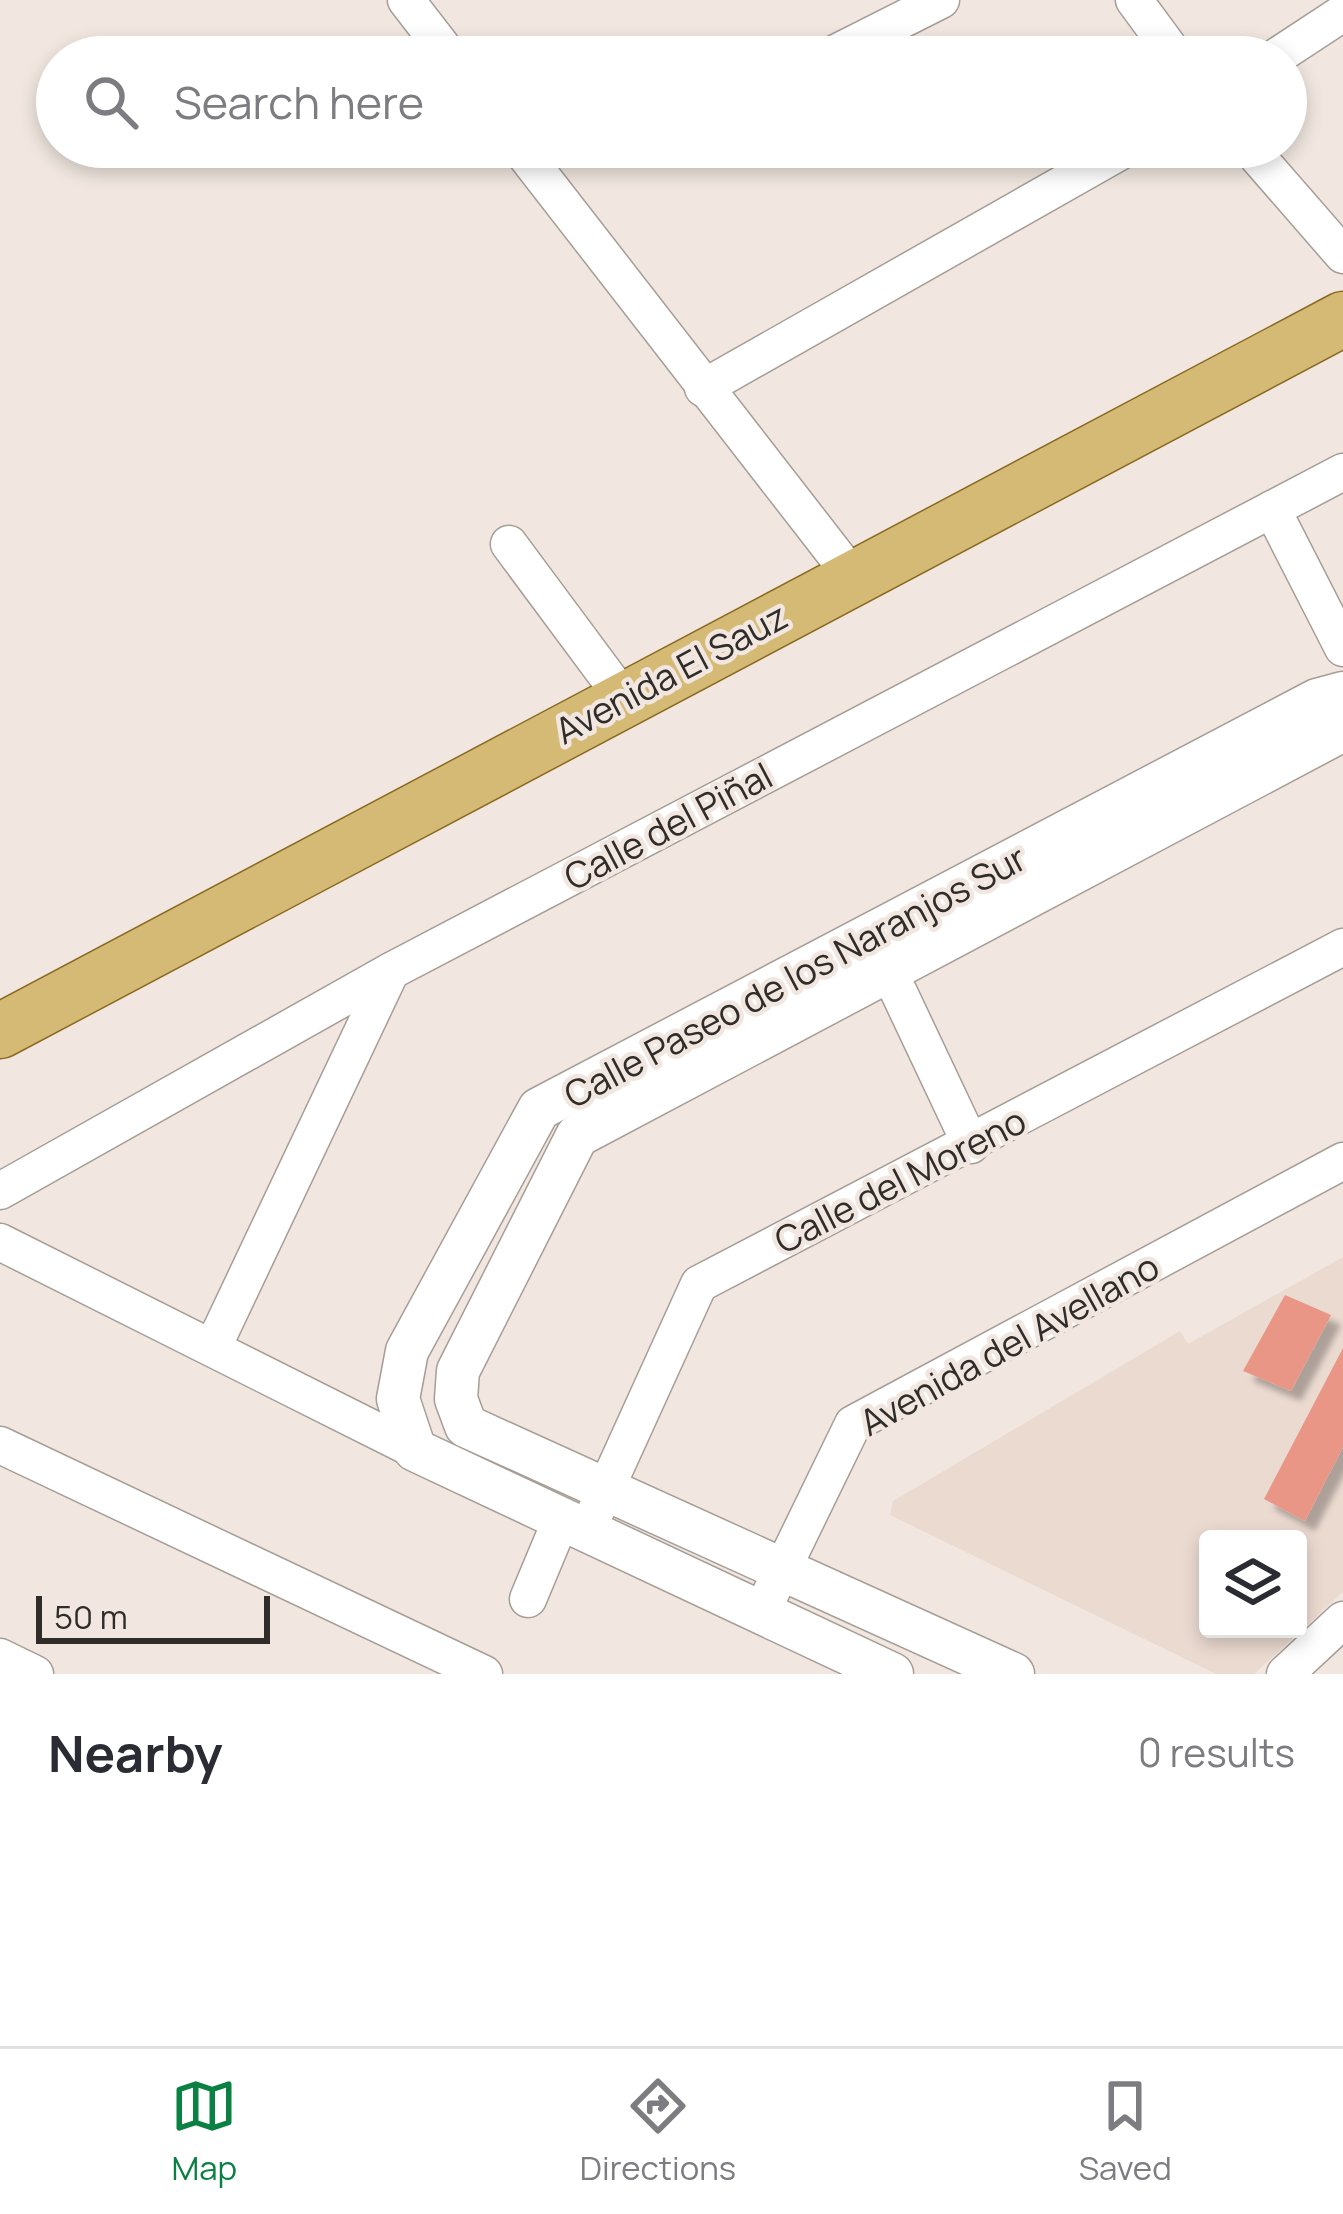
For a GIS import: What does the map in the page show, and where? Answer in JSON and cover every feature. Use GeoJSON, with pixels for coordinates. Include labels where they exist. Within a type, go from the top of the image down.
{"type":"FeatureCollection","features":[{"type":"Feature","properties":{"kind":"main road","name":"Avenida El Sauz"},"geometry":{"type":"LineString","coordinates":[[0,1031],[1343,319]]}},
{"type":"Feature","properties":{"kind":"street"},"geometry":{"type":"LineString","coordinates":[[406,0],[434,36]]}},
{"type":"Feature","properties":{"kind":"street"},"geometry":{"type":"LineString","coordinates":[[870,36],[941,0]]}},
{"type":"Feature","properties":{"kind":"street"},"geometry":{"type":"LineString","coordinates":[[1134,0],[1161,36]]}},
{"type":"Feature","properties":{"kind":"street"},"geometry":{"type":"LineString","coordinates":[[1307,37],[1343,13]]}},
{"type":"Feature","properties":{"kind":"street"},"geometry":{"type":"LineString","coordinates":[[535,168],[852,576]]}},
{"type":"Feature","properties":{"kind":"street"},"geometry":{"type":"LineString","coordinates":[[703,388],[1090,168]]}},
{"type":"Feature","properties":{"kind":"street"},"geometry":{"type":"LineString","coordinates":[[1267,168],[1343,255]]}},
{"type":"Feature","properties":{"kind":"street","name":"Calle del Piñal"},"geometry":{"type":"LineString","coordinates":[[0,1191],[391,971],[1343,472]]}},
{"type":"Feature","properties":{"kind":"street"},"geometry":{"type":"LineString","coordinates":[[1272,509],[1343,648]]}},
{"type":"Feature","properties":{"kind":"street"},"geometry":{"type":"LineString","coordinates":[[509,544],[624,699]]}},
{"type":"Feature","properties":{"kind":"street","name":"Calle Paseo de los Naranjos Sur"},"geometry":{"type":"LineString","coordinates":[[415,1450],[398,1399],[407,1351],[539,1109],[881,956],[1317,700],[1343,693]]}},
{"type":"Feature","properties":{"kind":"street"},"geometry":{"type":"LineString","coordinates":[[1013,1674],[466,1426],[456,1399],[458,1371],[578,1136],[881,956],[1343,730]]}},
{"type":"Feature","properties":{"kind":"street","name":"Calle del Moreno"},"geometry":{"type":"LineString","coordinates":[[528,1599],[573,1526],[606,1492],[699,1284],[1343,947]]}},
{"type":"Feature","properties":{"kind":"street"},"geometry":{"type":"LineString","coordinates":[[881,956],[971,1145]]}},
{"type":"Feature","properties":{"kind":"street"},"geometry":{"type":"LineString","coordinates":[[213,1347],[391,971]]}},
{"type":"Feature","properties":{"kind":"street","name":"Avenida del Avellano"},"geometry":{"type":"LineString","coordinates":[[762,1611],[854,1424],[1343,1160]]}},
{"type":"Feature","properties":{"kind":"street"},"geometry":{"type":"LineString","coordinates":[[0,1242],[415,1450],[892,1674]]}},
{"type":"Feature","properties":{"kind":"street"},"geometry":{"type":"LineString","coordinates":[[0,1444],[484,1674]]}},
{"type":"Feature","properties":{"kind":"street"},"geometry":{"type":"LineString","coordinates":[[1286,1674],[1343,1620]]}},
{"type":"Feature","properties":{"kind":"street"},"geometry":{"type":"LineString","coordinates":[[0,1657],[34,1674]]}},
{"type":"Feature","properties":{"kind":"shaded area"},"geometry":{"type":"Polygon","coordinates":[[[1343,1257],[1343,1592],[1307,1625],[1307,1530],[1199,1530],[1199,1638],[1293,1638],[1254,1674],[1216,1674],[890,1515],[893,1501],[1180,1331],[1188,1344],[1343,1257]]]}},
{"type":"Feature","properties":{"kind":"building"},"geometry":{"type":"Polygon","coordinates":[[[1285,1295],[1331,1315],[1291,1391],[1243,1371],[1285,1295]]]}},
{"type":"Feature","properties":{"kind":"building"},"geometry":{"type":"Polygon","coordinates":[[[1343,1348],[1343,1447],[1305,1521],[1264,1499],[1343,1348]]]}}]}
